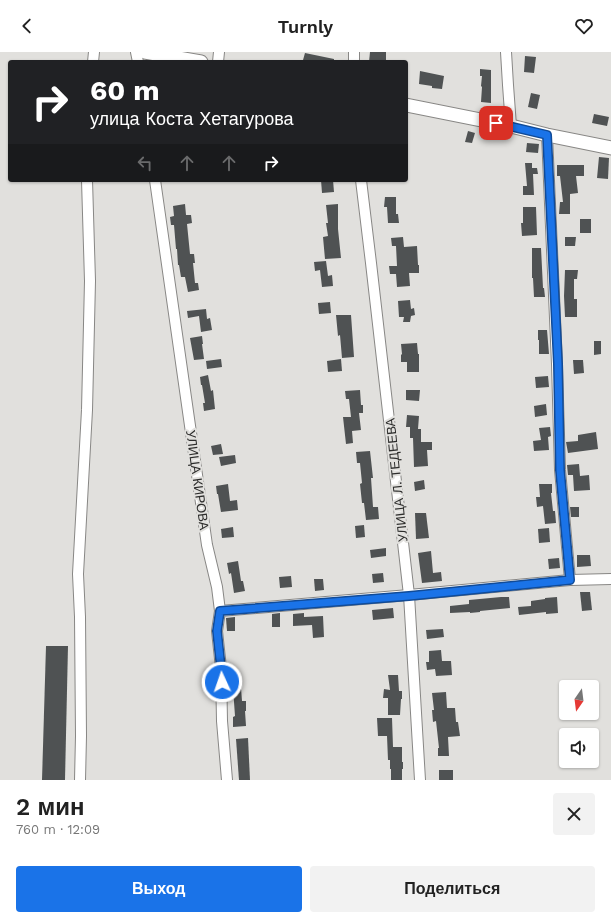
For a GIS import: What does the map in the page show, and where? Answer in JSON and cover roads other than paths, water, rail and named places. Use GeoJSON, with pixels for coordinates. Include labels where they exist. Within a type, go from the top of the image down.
{"type":"FeatureCollection","features":[{"type":"Feature","properties":{"kind":"main road"},"geometry":{"type":"LineString","coordinates":[[145,52],[190,60]]}},
{"type":"Feature","properties":{"kind":"main road"},"geometry":{"type":"LineString","coordinates":[[408,105],[611,148]]}},
{"type":"Feature","properties":{"kind":"street"},"geometry":{"type":"LineString","coordinates":[[506,52],[511,126]]}},
{"type":"Feature","properties":{"kind":"street"},"geometry":{"type":"LineString","coordinates":[[547,135],[558,364],[560,470],[570,580]]}},
{"type":"Feature","properties":{"kind":"street"},"geometry":{"type":"LineString","coordinates":[[80,780],[81,720],[78,574],[87,410],[90,281],[87,182]]}},
{"type":"Feature","properties":{"kind":"street","name":"УЛИЦА КИРОВА"},"geometry":{"type":"LineString","coordinates":[[155,182],[207,545],[217,587],[220,611],[217,631],[221,668],[222,721],[226,780]]}},
{"type":"Feature","properties":{"kind":"street","name":"УЛИЦА Л. ТЕДЕЕВА"},"geometry":{"type":"LineString","coordinates":[[360,182],[409,596],[420,780]]}},
{"type":"Feature","properties":{"kind":"street"},"geometry":{"type":"LineString","coordinates":[[220,611],[409,596],[570,580],[611,579]]}}]}
